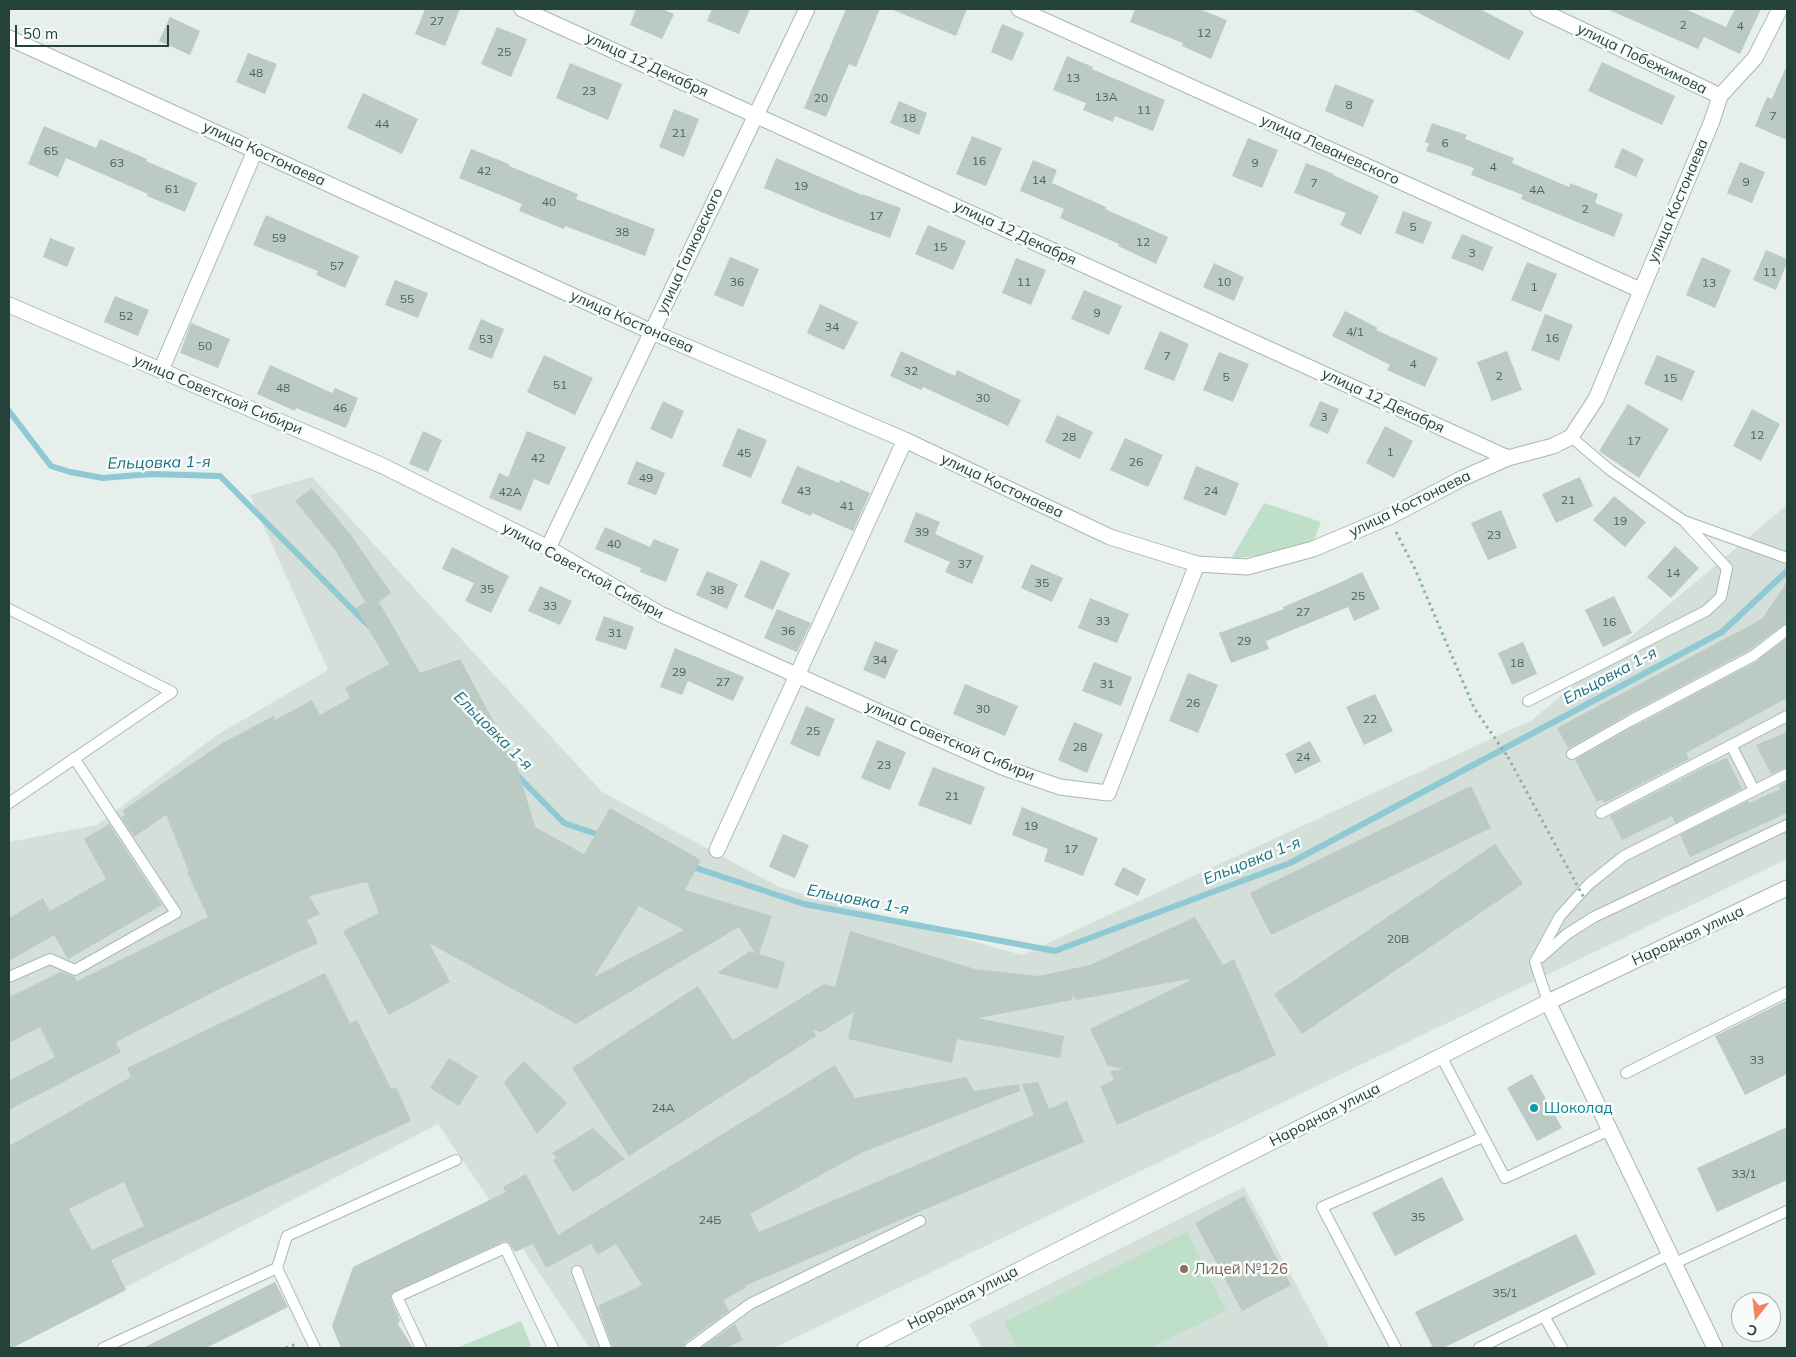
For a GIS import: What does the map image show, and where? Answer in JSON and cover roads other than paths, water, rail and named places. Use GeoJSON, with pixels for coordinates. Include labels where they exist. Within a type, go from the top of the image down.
{"type":"FeatureCollection","features":[{"type":"Feature","properties":{"kind":"street","name":"улица 12 Декабря"},"geometry":{"type":"LineString","coordinates":[[522,9],[542,13],[755,114],[1508,458]]}},
{"type":"Feature","properties":{"kind":"street","name":"улица Галковского"},"geometry":{"type":"LineString","coordinates":[[548,548],[806,9]]}},
{"type":"Feature","properties":{"kind":"street","name":"улица Леваневского"},"geometry":{"type":"LineString","coordinates":[[1019,9],[1640,290]]}},
{"type":"Feature","properties":{"kind":"street","name":"улица Побежимова"},"geometry":{"type":"LineString","coordinates":[[1538,9],[1720,96]]}},
{"type":"Feature","properties":{"kind":"street","name":"улица Костонаева"},"geometry":{"type":"LineString","coordinates":[[9,38],[652,332],[905,440],[1110,538],[1197,564],[1247,567],[1313,549],[1389,517],[1463,478],[1508,458],[1553,446],[1571,437],[1596,399],[1712,120],[1720,96],[1755,58],[1780,9]]}},
{"type":"Feature","properties":{"kind":"street"},"geometry":{"type":"LineString","coordinates":[[161,370],[255,150]]}},
{"type":"Feature","properties":{"kind":"street","name":"улица Советской Сибири"},"geometry":{"type":"LineString","coordinates":[[9,305],[383,466],[548,548],[660,614],[1002,767],[1060,787],[1108,793],[1197,564]]}},
{"type":"Feature","properties":{"kind":"street"},"geometry":{"type":"LineString","coordinates":[[717,850],[905,440]]}},
{"type":"Feature","properties":{"kind":"street","name":"Народная улица"},"geometry":{"type":"LineString","coordinates":[[865,1348],[1548,1002],[1787,888]]}},
{"type":"Feature","properties":{"kind":"street"},"geometry":{"type":"LineString","coordinates":[[1548,1002],[1715,1348]]}},
{"type":"Feature","properties":{"kind":"lane"},"geometry":{"type":"LineString","coordinates":[[1528,701],[1706,611],[1721,597],[1727,568],[1684,521],[1610,470],[1571,437]]}},
{"type":"Feature","properties":{"kind":"lane"},"geometry":{"type":"LineString","coordinates":[[1684,521],[1787,558]]}},
{"type":"Feature","properties":{"kind":"lane"},"geometry":{"type":"LineString","coordinates":[[9,609],[172,692],[9,803]]}},
{"type":"Feature","properties":{"kind":"lane"},"geometry":{"type":"LineString","coordinates":[[1572,754],[1753,656],[1787,630]]}},
{"type":"Feature","properties":{"kind":"lane"},"geometry":{"type":"LineString","coordinates":[[1601,812],[1787,716]]}},
{"type":"Feature","properties":{"kind":"lane"},"geometry":{"type":"LineString","coordinates":[[1731,745],[1754,790]]}},
{"type":"Feature","properties":{"kind":"lane"},"geometry":{"type":"LineString","coordinates":[[9,976],[50,959],[75,970],[176,913],[74,758]]}},
{"type":"Feature","properties":{"kind":"lane"},"geometry":{"type":"LineString","coordinates":[[1548,1002],[1535,962],[1560,916],[1589,884],[1624,856],[1787,774]]}},
{"type":"Feature","properties":{"kind":"lane"},"geometry":{"type":"LineString","coordinates":[[1535,962],[1567,934],[1594,917],[1787,825]]}},
{"type":"Feature","properties":{"kind":"lane"},"geometry":{"type":"LineString","coordinates":[[1626,1073],[1787,992]]}},
{"type":"Feature","properties":{"kind":"lane"},"geometry":{"type":"LineString","coordinates":[[1441,1056],[1504,1178],[1610,1130]]}},
{"type":"Feature","properties":{"kind":"lane"},"geometry":{"type":"LineString","coordinates":[[1396,1348],[1322,1207],[1483,1137]]}},
{"type":"Feature","properties":{"kind":"lane"},"geometry":{"type":"LineString","coordinates":[[315,1348],[277,1268],[287,1236],[456,1160]]}},
{"type":"Feature","properties":{"kind":"lane"},"geometry":{"type":"LineString","coordinates":[[1479,1348],[1633,1274],[1787,1211]]}},
{"type":"Feature","properties":{"kind":"lane"},"geometry":{"type":"LineString","coordinates":[[690,1348],[750,1304],[920,1221]]}},
{"type":"Feature","properties":{"kind":"lane"},"geometry":{"type":"LineString","coordinates":[[421,1348],[398,1297],[505,1248],[554,1348]]}},
{"type":"Feature","properties":{"kind":"lane"},"geometry":{"type":"LineString","coordinates":[[102,1348],[277,1268]]}},
{"type":"Feature","properties":{"kind":"lane"},"geometry":{"type":"LineString","coordinates":[[577,1271],[606,1348]]}},
{"type":"Feature","properties":{"kind":"lane"},"geometry":{"type":"LineString","coordinates":[[1544,1316],[1562,1348]]}},
{"type":"Feature","properties":{"kind":"waterway","name":"Ельцовка 1-я"},"geometry":{"type":"LineString","coordinates":[[9,411],[51,466],[70,472],[103,478],[150,474],[220,476],[369,626]]}},
{"type":"Feature","properties":{"kind":"waterway","name":"Ельцовка 1-я"},"geometry":{"type":"LineString","coordinates":[[690,866],[804,904],[1055,951],[1290,863],[1722,632],[1787,571]]}},
{"type":"Feature","properties":{"kind":"waterway","name":"Ельцовка 1-я"},"geometry":{"type":"LineString","coordinates":[[515,773],[564,823],[602,836]]}},
{"type":"Feature","properties":{"kind":"place","name":"Шоколад"},"geometry":{"type":"Point","coordinates":[1534,1108]}},
{"type":"Feature","properties":{"kind":"place","name":"Лицей №126"},"geometry":{"type":"Point","coordinates":[1184,1269]}}]}
